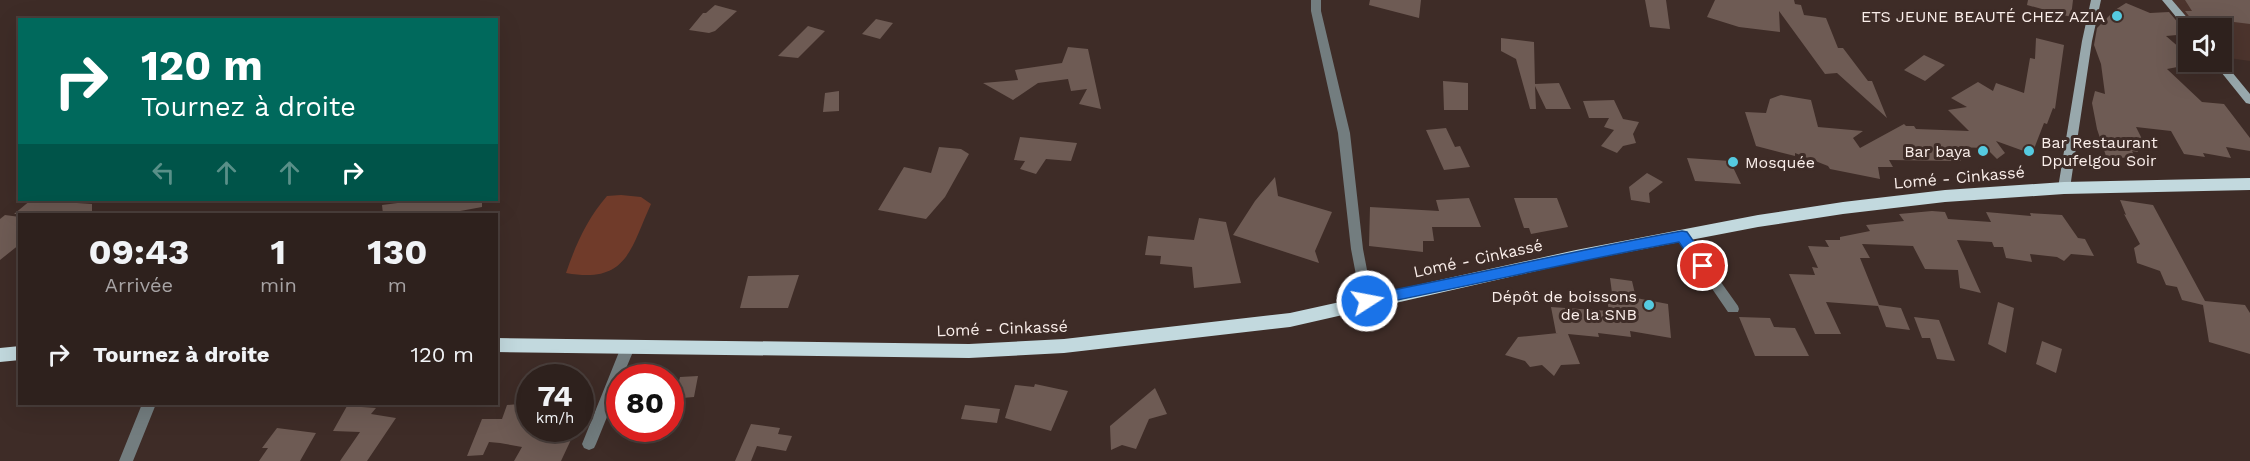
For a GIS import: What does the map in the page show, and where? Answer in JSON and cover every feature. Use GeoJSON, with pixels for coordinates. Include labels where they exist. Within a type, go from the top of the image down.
{"type":"FeatureCollection","features":[{"type":"Feature","properties":{"kind":"highway","name":"Lomé - Cinkassé"},"geometry":{"type":"LineString","coordinates":[[498,345],[969,351],[1064,346],[1290,320],[1576,256],[1843,208],[1945,196],[2064,188],[2250,184]]}},
{"type":"Feature","properties":{"kind":"highway"},"geometry":{"type":"LineString","coordinates":[[0,355],[18,353]]}},
{"type":"Feature","properties":{"kind":"main road"},"geometry":{"type":"LineString","coordinates":[[2064,188],[2087,41],[2096,0]]}},
{"type":"Feature","properties":{"kind":"main road"},"geometry":{"type":"LineString","coordinates":[[2167,0],[2182,18]]}},
{"type":"Feature","properties":{"kind":"main road"},"geometry":{"type":"LineString","coordinates":[[2226,72],[2250,101]]}},
{"type":"Feature","properties":{"kind":"street"},"geometry":{"type":"LineString","coordinates":[[1316,0],[1316,11],[1344,133],[1357,249],[1367,301]]}},
{"type":"Feature","properties":{"kind":"street"},"geometry":{"type":"LineString","coordinates":[[1682,236],[1733,309]]}},
{"type":"Feature","properties":{"kind":"street"},"geometry":{"type":"LineString","coordinates":[[589,444],[628,347]]}},
{"type":"Feature","properties":{"kind":"street"},"geometry":{"type":"LineString","coordinates":[[126,461],[149,405]]}},
{"type":"Feature","properties":{"kind":"shaded area"},"geometry":{"type":"Polygon","coordinates":[[[2164,0],[2250,0],[2250,61],[2232,58],[2232,18],[2182,18],[2164,0]]]}},
{"type":"Feature","properties":{"kind":"shaded area"},"geometry":{"type":"Polygon","coordinates":[[[607,196],[641,197],[651,204],[624,260],[614,268],[602,273],[586,275],[566,273],[578,242],[594,214],[607,196]]]}},
{"type":"Feature","properties":{"kind":"building"},"geometry":{"type":"Polygon","coordinates":[[[1370,0],[1421,0],[1419,18],[1369,5],[1370,0]]]}},
{"type":"Feature","properties":{"kind":"building"},"geometry":{"type":"Polygon","coordinates":[[[1645,0],[1666,0],[1670,29],[1650,27],[1645,0]]]}},
{"type":"Feature","properties":{"kind":"building"},"geometry":{"type":"Polygon","coordinates":[[[1715,0],[1794,0],[1795,4],[1801,5],[1804,15],[1826,18],[1838,48],[1843,48],[1868,81],[1872,81],[1887,118],[1837,73],[1825,74],[1779,11],[1780,32],[1739,27],[1707,17],[1715,0]]]}},
{"type":"Feature","properties":{"kind":"building"},"geometry":{"type":"Polygon","coordinates":[[[2028,0],[2073,0],[2071,17],[2027,5],[2028,0]]]}},
{"type":"Feature","properties":{"kind":"building"},"geometry":{"type":"Polygon","coordinates":[[[2185,0],[2250,0],[2250,24],[2232,22],[2232,18],[2190,18],[2185,11],[2192,11],[2185,0]]]}},
{"type":"Feature","properties":{"kind":"building"},"geometry":{"type":"Polygon","coordinates":[[[2126,3],[2150,13],[2169,12],[2178,23],[2178,35],[2166,36],[2178,46],[2178,67],[2167,69],[2202,102],[2224,104],[2250,138],[2250,151],[2226,147],[2231,158],[2203,153],[2205,157],[2184,154],[2171,131],[2136,127],[2145,145],[2133,143],[2138,152],[2132,151],[2136,159],[2106,156],[2097,129],[2092,103],[2095,91],[2105,94],[2101,64],[2094,45],[2097,28],[2115,10],[2126,3]]]}},
{"type":"Feature","properties":{"kind":"building"},"geometry":{"type":"Polygon","coordinates":[[[715,5],[737,11],[715,31],[709,33],[689,30],[703,13],[715,5]]]}},
{"type":"Feature","properties":{"kind":"building"},"geometry":{"type":"Polygon","coordinates":[[[876,19],[893,23],[880,39],[862,34],[876,19]]]}},
{"type":"Feature","properties":{"kind":"building"},"geometry":{"type":"Polygon","coordinates":[[[808,26],[825,31],[798,58],[778,56],[808,26]]]}},
{"type":"Feature","properties":{"kind":"building"},"geometry":{"type":"Polygon","coordinates":[[[1501,38],[1534,42],[1535,84],[1559,83],[1571,109],[1546,109],[1535,86],[1536,109],[1530,109],[1516,59],[1501,51],[1501,38]]]}},
{"type":"Feature","properties":{"kind":"building"},"geometry":{"type":"Polygon","coordinates":[[[2036,38],[2064,45],[2055,109],[2053,108],[2047,124],[2044,123],[2032,154],[1996,141],[2005,153],[1997,159],[1986,148],[1953,147],[1961,161],[1889,160],[1893,167],[1878,167],[1880,179],[1830,169],[1828,166],[1795,153],[1795,156],[1756,146],[1745,112],[1766,113],[1770,99],[1781,95],[1811,100],[1818,127],[1863,131],[1853,138],[1860,148],[1904,124],[1914,126],[1916,129],[1969,131],[1948,110],[1967,107],[1951,98],[1978,82],[1993,91],[1996,83],[2024,93],[2030,58],[2035,59],[2036,38]]]}},
{"type":"Feature","properties":{"kind":"building"},"geometry":{"type":"Polygon","coordinates":[[[1068,47],[1088,49],[1101,109],[1079,104],[1087,89],[1071,91],[1068,79],[1038,83],[1013,100],[983,83],[1018,80],[1015,70],[1062,63],[1068,47]]]}},
{"type":"Feature","properties":{"kind":"building"},"geometry":{"type":"Polygon","coordinates":[[[1924,55],[1945,65],[1925,81],[1904,70],[1924,55]]]}},
{"type":"Feature","properties":{"kind":"building"},"geometry":{"type":"Polygon","coordinates":[[[1443,81],[1468,83],[1468,110],[1444,110],[1443,81]]]}},
{"type":"Feature","properties":{"kind":"building"},"geometry":{"type":"Polygon","coordinates":[[[839,91],[839,111],[823,112],[825,93],[839,91]]]}},
{"type":"Feature","properties":{"kind":"building"},"geometry":{"type":"Polygon","coordinates":[[[1614,100],[1623,119],[1639,122],[1633,134],[1636,143],[1623,146],[1617,153],[1601,146],[1614,130],[1604,127],[1609,118],[1589,118],[1583,101],[1614,100]]]}},
{"type":"Feature","properties":{"kind":"building"},"geometry":{"type":"Polygon","coordinates":[[[1446,128],[1455,147],[1460,146],[1470,167],[1444,170],[1426,130],[1446,128]]]}},
{"type":"Feature","properties":{"kind":"building"},"geometry":{"type":"Polygon","coordinates":[[[1020,137],[1077,143],[1071,161],[1046,159],[1036,174],[1020,169],[1025,161],[1014,160],[1020,137]]]}},
{"type":"Feature","properties":{"kind":"building"},"geometry":{"type":"Polygon","coordinates":[[[939,147],[961,149],[969,154],[945,197],[926,219],[878,210],[904,167],[931,173],[939,147]]]}},
{"type":"Feature","properties":{"kind":"building"},"geometry":{"type":"Polygon","coordinates":[[[1687,158],[1730,161],[1741,184],[1695,181],[1687,158]]]}},
{"type":"Feature","properties":{"kind":"building"},"geometry":{"type":"Polygon","coordinates":[[[1647,173],[1663,182],[1649,193],[1650,203],[1631,200],[1629,187],[1647,173]]]}},
{"type":"Feature","properties":{"kind":"building"},"geometry":{"type":"Polygon","coordinates":[[[1275,177],[1278,196],[1332,212],[1315,251],[1319,263],[1233,235],[1255,201],[1275,177]]]}},
{"type":"Feature","properties":{"kind":"building"},"geometry":{"type":"Polygon","coordinates":[[[1469,198],[1481,227],[1432,227],[1434,241],[1423,241],[1423,252],[1369,246],[1370,207],[1439,211],[1436,200],[1469,198]]]}},
{"type":"Feature","properties":{"kind":"building"},"geometry":{"type":"Polygon","coordinates":[[[1514,198],[1557,198],[1568,227],[1531,234],[1529,228],[1524,228],[1514,198]]]}},
{"type":"Feature","properties":{"kind":"building"},"geometry":{"type":"Polygon","coordinates":[[[2120,200],[2153,205],[2205,301],[2245,305],[2250,313],[2250,354],[2209,342],[2203,305],[2182,300],[2177,287],[2166,285],[2160,271],[2137,263],[2134,248],[2140,244],[2124,214],[2126,215],[2120,200]]]}},
{"type":"Feature","properties":{"kind":"building"},"geometry":{"type":"Polygon","coordinates":[[[30,201],[92,204],[92,213],[14,214],[30,201]]]}},
{"type":"Feature","properties":{"kind":"building"},"geometry":{"type":"Polygon","coordinates":[[[413,201],[482,201],[482,207],[449,213],[383,213],[382,205],[413,201]]]}},
{"type":"Feature","properties":{"kind":"building"},"geometry":{"type":"Polygon","coordinates":[[[1945,212],[1948,219],[1991,222],[1986,212],[2031,216],[2030,213],[2062,215],[2078,238],[2085,239],[2094,256],[2071,254],[2064,261],[2057,257],[2030,254],[2032,262],[2006,258],[2003,247],[1994,247],[1992,242],[1957,240],[1981,293],[1960,288],[1958,270],[1925,269],[1913,246],[1862,244],[1870,258],[1860,258],[1879,305],[1901,308],[1910,330],[1886,327],[1878,306],[1826,302],[1841,334],[1815,334],[1789,274],[1815,275],[1812,267],[1818,268],[1808,246],[1829,247],[1825,240],[1840,240],[1840,237],[1870,231],[1866,225],[1904,221],[1899,214],[1945,212]]]}},
{"type":"Feature","properties":{"kind":"building"},"geometry":{"type":"Polygon","coordinates":[[[5,215],[18,217],[18,246],[0,260],[0,219],[5,215]]]}},
{"type":"Feature","properties":{"kind":"building"},"geometry":{"type":"Polygon","coordinates":[[[1199,218],[1226,222],[1241,283],[1194,288],[1192,267],[1160,264],[1161,256],[1145,255],[1148,236],[1194,240],[1199,218]]]}},
{"type":"Feature","properties":{"kind":"building"},"geometry":{"type":"Polygon","coordinates":[[[799,275],[788,308],[740,308],[748,276],[799,275]]]}},
{"type":"Feature","properties":{"kind":"building"},"geometry":{"type":"Polygon","coordinates":[[[1610,278],[1632,281],[1636,298],[1668,304],[1671,338],[1630,331],[1631,337],[1598,333],[1599,337],[1568,334],[1580,364],[1561,365],[1554,376],[1542,365],[1530,367],[1525,361],[1505,355],[1518,337],[1558,333],[1556,333],[1551,307],[1609,311],[1606,293],[1612,293],[1610,278]]]}},
{"type":"Feature","properties":{"kind":"building"},"geometry":{"type":"Polygon","coordinates":[[[1998,302],[2014,308],[2006,353],[1988,344],[1998,302]]]}},
{"type":"Feature","properties":{"kind":"building"},"geometry":{"type":"Polygon","coordinates":[[[1739,317],[1770,318],[1774,327],[1795,328],[1809,356],[1755,356],[1739,317]]]}},
{"type":"Feature","properties":{"kind":"building"},"geometry":{"type":"Polygon","coordinates":[[[1914,317],[1939,320],[1955,361],[1937,359],[1930,338],[1922,338],[1914,317]]]}},
{"type":"Feature","properties":{"kind":"building"},"geometry":{"type":"Polygon","coordinates":[[[2042,341],[2062,349],[2056,373],[2036,364],[2042,341]]]}},
{"type":"Feature","properties":{"kind":"building"},"geometry":{"type":"Polygon","coordinates":[[[698,376],[694,397],[684,398],[684,377],[698,376]]]}},
{"type":"Feature","properties":{"kind":"building"},"geometry":{"type":"Polygon","coordinates":[[[1035,384],[1068,391],[1051,431],[1005,418],[1015,385],[1034,387],[1035,384]]]}},
{"type":"Feature","properties":{"kind":"building"},"geometry":{"type":"Polygon","coordinates":[[[1155,388],[1167,414],[1149,419],[1136,449],[1122,445],[1111,450],[1110,426],[1155,388]]]}},
{"type":"Feature","properties":{"kind":"building"},"geometry":{"type":"Polygon","coordinates":[[[516,404],[516,442],[570,442],[561,461],[514,461],[522,447],[489,442],[483,455],[467,456],[482,419],[502,419],[507,405],[516,404]]]}},
{"type":"Feature","properties":{"kind":"building"},"geometry":{"type":"Polygon","coordinates":[[[965,405],[1000,409],[997,423],[961,419],[965,405]]]}},
{"type":"Feature","properties":{"kind":"building"},"geometry":{"type":"Polygon","coordinates":[[[347,406],[376,408],[371,414],[396,418],[367,461],[340,461],[360,432],[333,431],[347,406]]]}},
{"type":"Feature","properties":{"kind":"building"},"geometry":{"type":"Polygon","coordinates":[[[751,424],[780,428],[778,434],[792,436],[786,451],[757,446],[751,461],[735,461],[751,424]]]}},
{"type":"Feature","properties":{"kind":"building"},"geometry":{"type":"Polygon","coordinates":[[[277,428],[316,433],[300,461],[259,461],[268,448],[262,448],[277,428]]]}},
{"type":"Feature","properties":{"kind":"place","name":"ETS JEUNE BEAUTÉ CHEZ AZIA"},"geometry":{"type":"Point","coordinates":[2117,16]}},
{"type":"Feature","properties":{"kind":"place","name":"Bar baya"},"geometry":{"type":"Point","coordinates":[1983,151]}},
{"type":"Feature","properties":{"kind":"place","name":"Bar Restaurant Dpufelgou Soir"},"geometry":{"type":"Point","coordinates":[2029,151]}},
{"type":"Feature","properties":{"kind":"place","name":"Mosquée"},"geometry":{"type":"Point","coordinates":[1733,162]}},
{"type":"Feature","properties":{"kind":"place","name":"Dépôt de boissons de la SNB"},"geometry":{"type":"Point","coordinates":[1649,305]}},
{"type":"Feature","properties":{"kind":"route"},"geometry":{"type":"LineString","coordinates":[[1367,301],[1484,278],[1576,256],[1682,236],[1703,266]]}}]}
